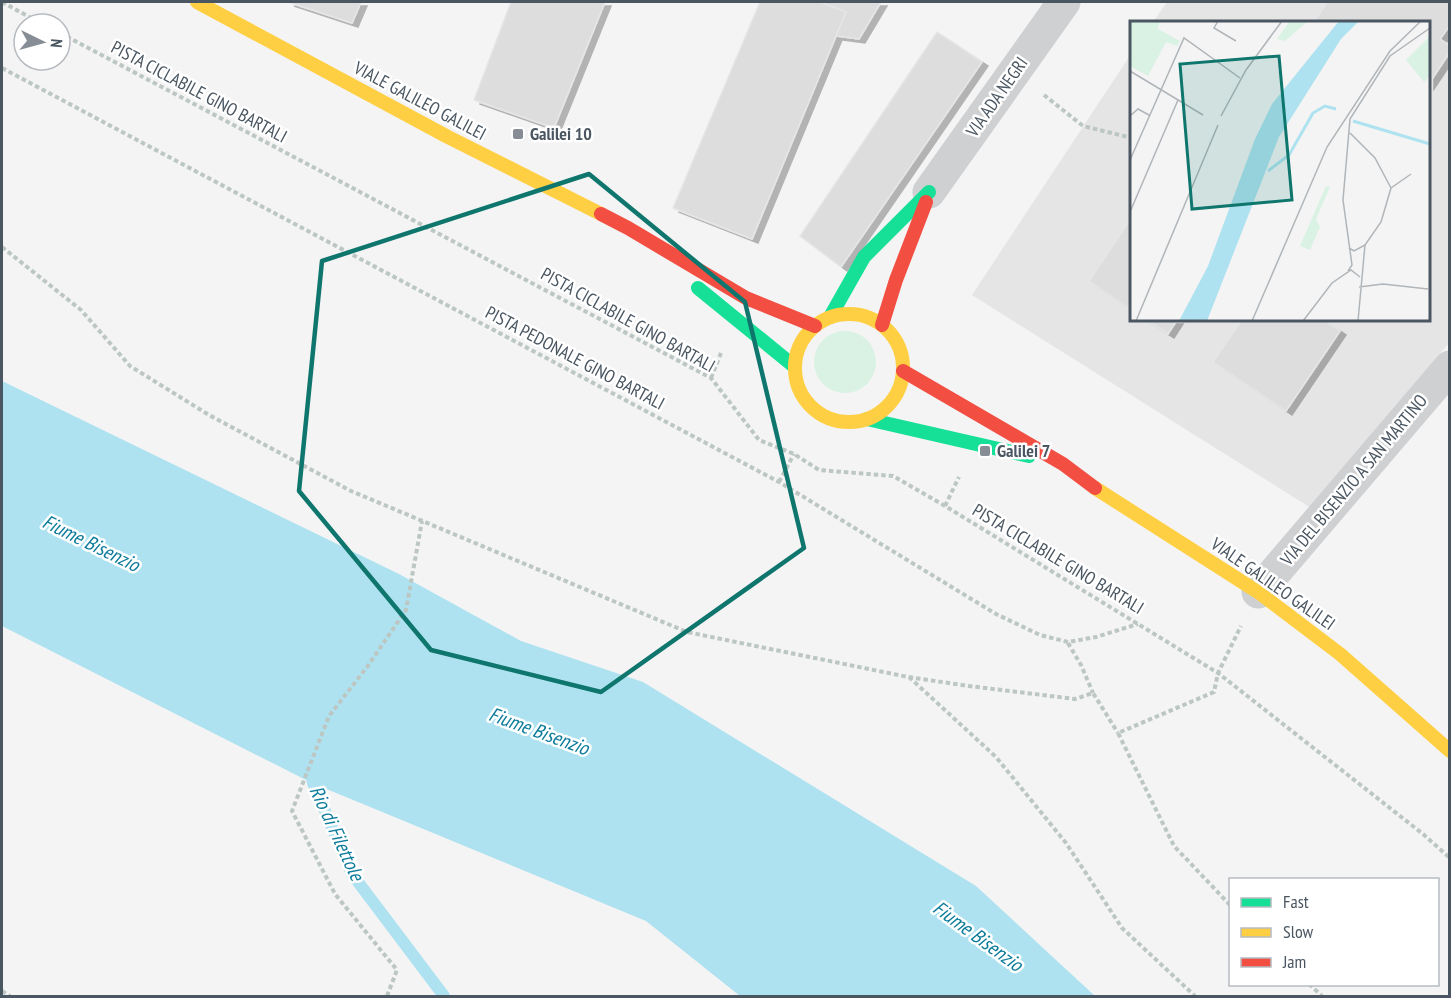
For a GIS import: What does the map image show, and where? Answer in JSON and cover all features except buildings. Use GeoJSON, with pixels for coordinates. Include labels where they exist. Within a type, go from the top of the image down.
{"type":"FeatureCollection","features":[{"type":"Feature","properties":{"kind":"main road","name":"VIALE GALILEO GALILEI"},"geometry":{"type":"LineString","coordinates":[[197,2],[448,137],[628,228],[746,298],[815,326]]}},
{"type":"Feature","properties":{"kind":"main road"},"geometry":{"type":"LineString","coordinates":[[830,317],[864,256],[929,192]]}},
{"type":"Feature","properties":{"kind":"main road"},"geometry":{"type":"LineString","coordinates":[[882,325],[929,192]]}},
{"type":"Feature","properties":{"kind":"main road","name":"VIALE GALILEO GALILEI"},"geometry":{"type":"LineString","coordinates":[[628,228],[734,319],[795,367],[798,385],[806,400],[818,412],[833,420],[850,422],[867,419],[1063,464]]}},
{"type":"Feature","properties":{"kind":"main road"},"geometry":{"type":"LineString","coordinates":[[795,367],[797,352],[804,337],[815,326],[830,317],[848,314],[866,316],[882,325],[894,337],[901,353],[903,370],[900,386],[892,400],[882,412],[867,419]]}},
{"type":"Feature","properties":{"kind":"main road","name":"VIALE GALILEO GALILEI"},"geometry":{"type":"LineString","coordinates":[[903,370],[1063,464],[1089,484],[1258,592],[1340,654],[1449,751]]}},
{"type":"Feature","properties":{"kind":"street","name":"VIA ADA NEGRI"},"geometry":{"type":"LineString","coordinates":[[929,192],[1064,2]]}},
{"type":"Feature","properties":{"kind":"street","name":"VIA DEL BISENZIO A SAN MARTINO"},"geometry":{"type":"LineString","coordinates":[[1258,592],[1449,367]]}},
{"type":"Feature","properties":{"kind":"path"},"geometry":{"type":"LineString","coordinates":[[2,2],[20,12]]}},
{"type":"Feature","properties":{"kind":"path","name":"PISTA CICLABILE GINO BARTALI"},"geometry":{"type":"LineString","coordinates":[[72,39],[711,378],[759,440],[794,454],[819,470],[892,476],[945,506],[1218,673],[1423,834],[1449,858]]}},
{"type":"Feature","properties":{"kind":"path","name":"PISTA PEDONALE GINO BARTALI"},"geometry":{"type":"LineString","coordinates":[[2,68],[779,482],[996,614],[1040,635],[1068,642],[1096,637],[1139,624]]}},
{"type":"Feature","properties":{"kind":"path"},"geometry":{"type":"LineString","coordinates":[[1016,72],[1083,126],[1130,138]]}},
{"type":"Feature","properties":{"kind":"path"},"geometry":{"type":"LineString","coordinates":[[2,247],[81,310],[130,366],[209,415],[351,491],[687,632],[908,677],[969,687],[1075,699],[1093,693]]}},
{"type":"Feature","properties":{"kind":"path"},"geometry":{"type":"LineString","coordinates":[[779,482],[794,454]]}},
{"type":"Feature","properties":{"kind":"path"},"geometry":{"type":"LineString","coordinates":[[387,996],[397,970],[335,894],[292,811],[329,716],[367,667],[406,610],[422,521]]}},
{"type":"Feature","properties":{"kind":"path"},"geometry":{"type":"LineString","coordinates":[[1118,733],[1214,692],[1218,673],[1258,592]]}},
{"type":"Feature","properties":{"kind":"path"},"geometry":{"type":"LineString","coordinates":[[1068,642],[1093,693],[1118,733],[1174,846],[1229,904]]}},
{"type":"Feature","properties":{"kind":"path"},"geometry":{"type":"LineString","coordinates":[[908,677],[996,757],[1066,843],[1122,928],[1195,996]]}},
{"type":"Feature","properties":{"kind":"path"},"geometry":{"type":"LineString","coordinates":[[2,991],[10,996]]}},
{"type":"Feature","properties":{"kind":"highlighted area"},"geometry":{"type":"Polygon","coordinates":[[[589,174],[745,302],[804,548],[601,692],[431,650],[299,491],[322,261],[589,174]]]}},
{"type":"Feature","properties":{"kind":"shaded area"},"geometry":{"type":"Polygon","coordinates":[[[1167,2],[1449,2],[1449,343],[1311,508],[972,295],[1130,56],[1130,321],[1430,321],[1430,21],[1154,21],[1167,2]]]}},
{"type":"Feature","properties":{"kind":"green space"},"geometry":{"type":"Polygon","coordinates":[[[845,331],[867,340],[876,362],[867,384],[845,393],[823,384],[814,362],[823,340],[845,331]]]}},
{"type":"Feature","properties":{"kind":"water","name":"Fiume Bisenzio"},"geometry":{"type":"Polygon","coordinates":[[[2,381],[399,574],[521,641],[643,682],[976,886],[1095,996],[740,996],[646,921],[312,783],[2,626],[2,381]]]}},
{"type":"Feature","properties":{"kind":"waterway","name":"Rio di Filettole"},"geometry":{"type":"LineString","coordinates":[[310,767],[313,783],[352,874],[444,996]]}},
{"type":"Feature","properties":{"kind":"traffic: fast"},"geometry":{"type":"LineString","coordinates":[[830,317],[864,257],[929,192]]}},
{"type":"Feature","properties":{"kind":"traffic: fast"},"geometry":{"type":"LineString","coordinates":[[698,288],[795,367]]}},
{"type":"Feature","properties":{"kind":"traffic: fast"},"geometry":{"type":"LineString","coordinates":[[867,419],[1029,456]]}},
{"type":"Feature","properties":{"kind":"traffic: slow"},"geometry":{"type":"LineString","coordinates":[[197,2],[448,137],[601,214]]}},
{"type":"Feature","properties":{"kind":"traffic: slow"},"geometry":{"type":"LineString","coordinates":[[849,314],[870,318],[887,330],[899,347],[903,368],[899,389],[887,406],[870,418],[849,422],[828,418],[811,406],[799,389],[795,368],[799,347],[811,330],[828,318],[849,314]]}},
{"type":"Feature","properties":{"kind":"traffic: slow"},"geometry":{"type":"LineString","coordinates":[[1095,488],[1258,592],[1340,654],[1450,751]]}},
{"type":"Feature","properties":{"kind":"traffic: jam"},"geometry":{"type":"LineString","coordinates":[[882,325],[896,280],[926,202]]}},
{"type":"Feature","properties":{"kind":"traffic: jam"},"geometry":{"type":"LineString","coordinates":[[601,214],[746,298],[815,326]]}},
{"type":"Feature","properties":{"kind":"traffic: jam"},"geometry":{"type":"LineString","coordinates":[[903,371],[1063,464],[1095,488]]}},
{"type":"Feature","properties":{"kind":"place","name":"Galilei 10"},"geometry":{"type":"Point","coordinates":[518,134]}},
{"type":"Feature","properties":{"kind":"place","name":"Galilei 7"},"geometry":{"type":"Point","coordinates":[985,451]}}]}
